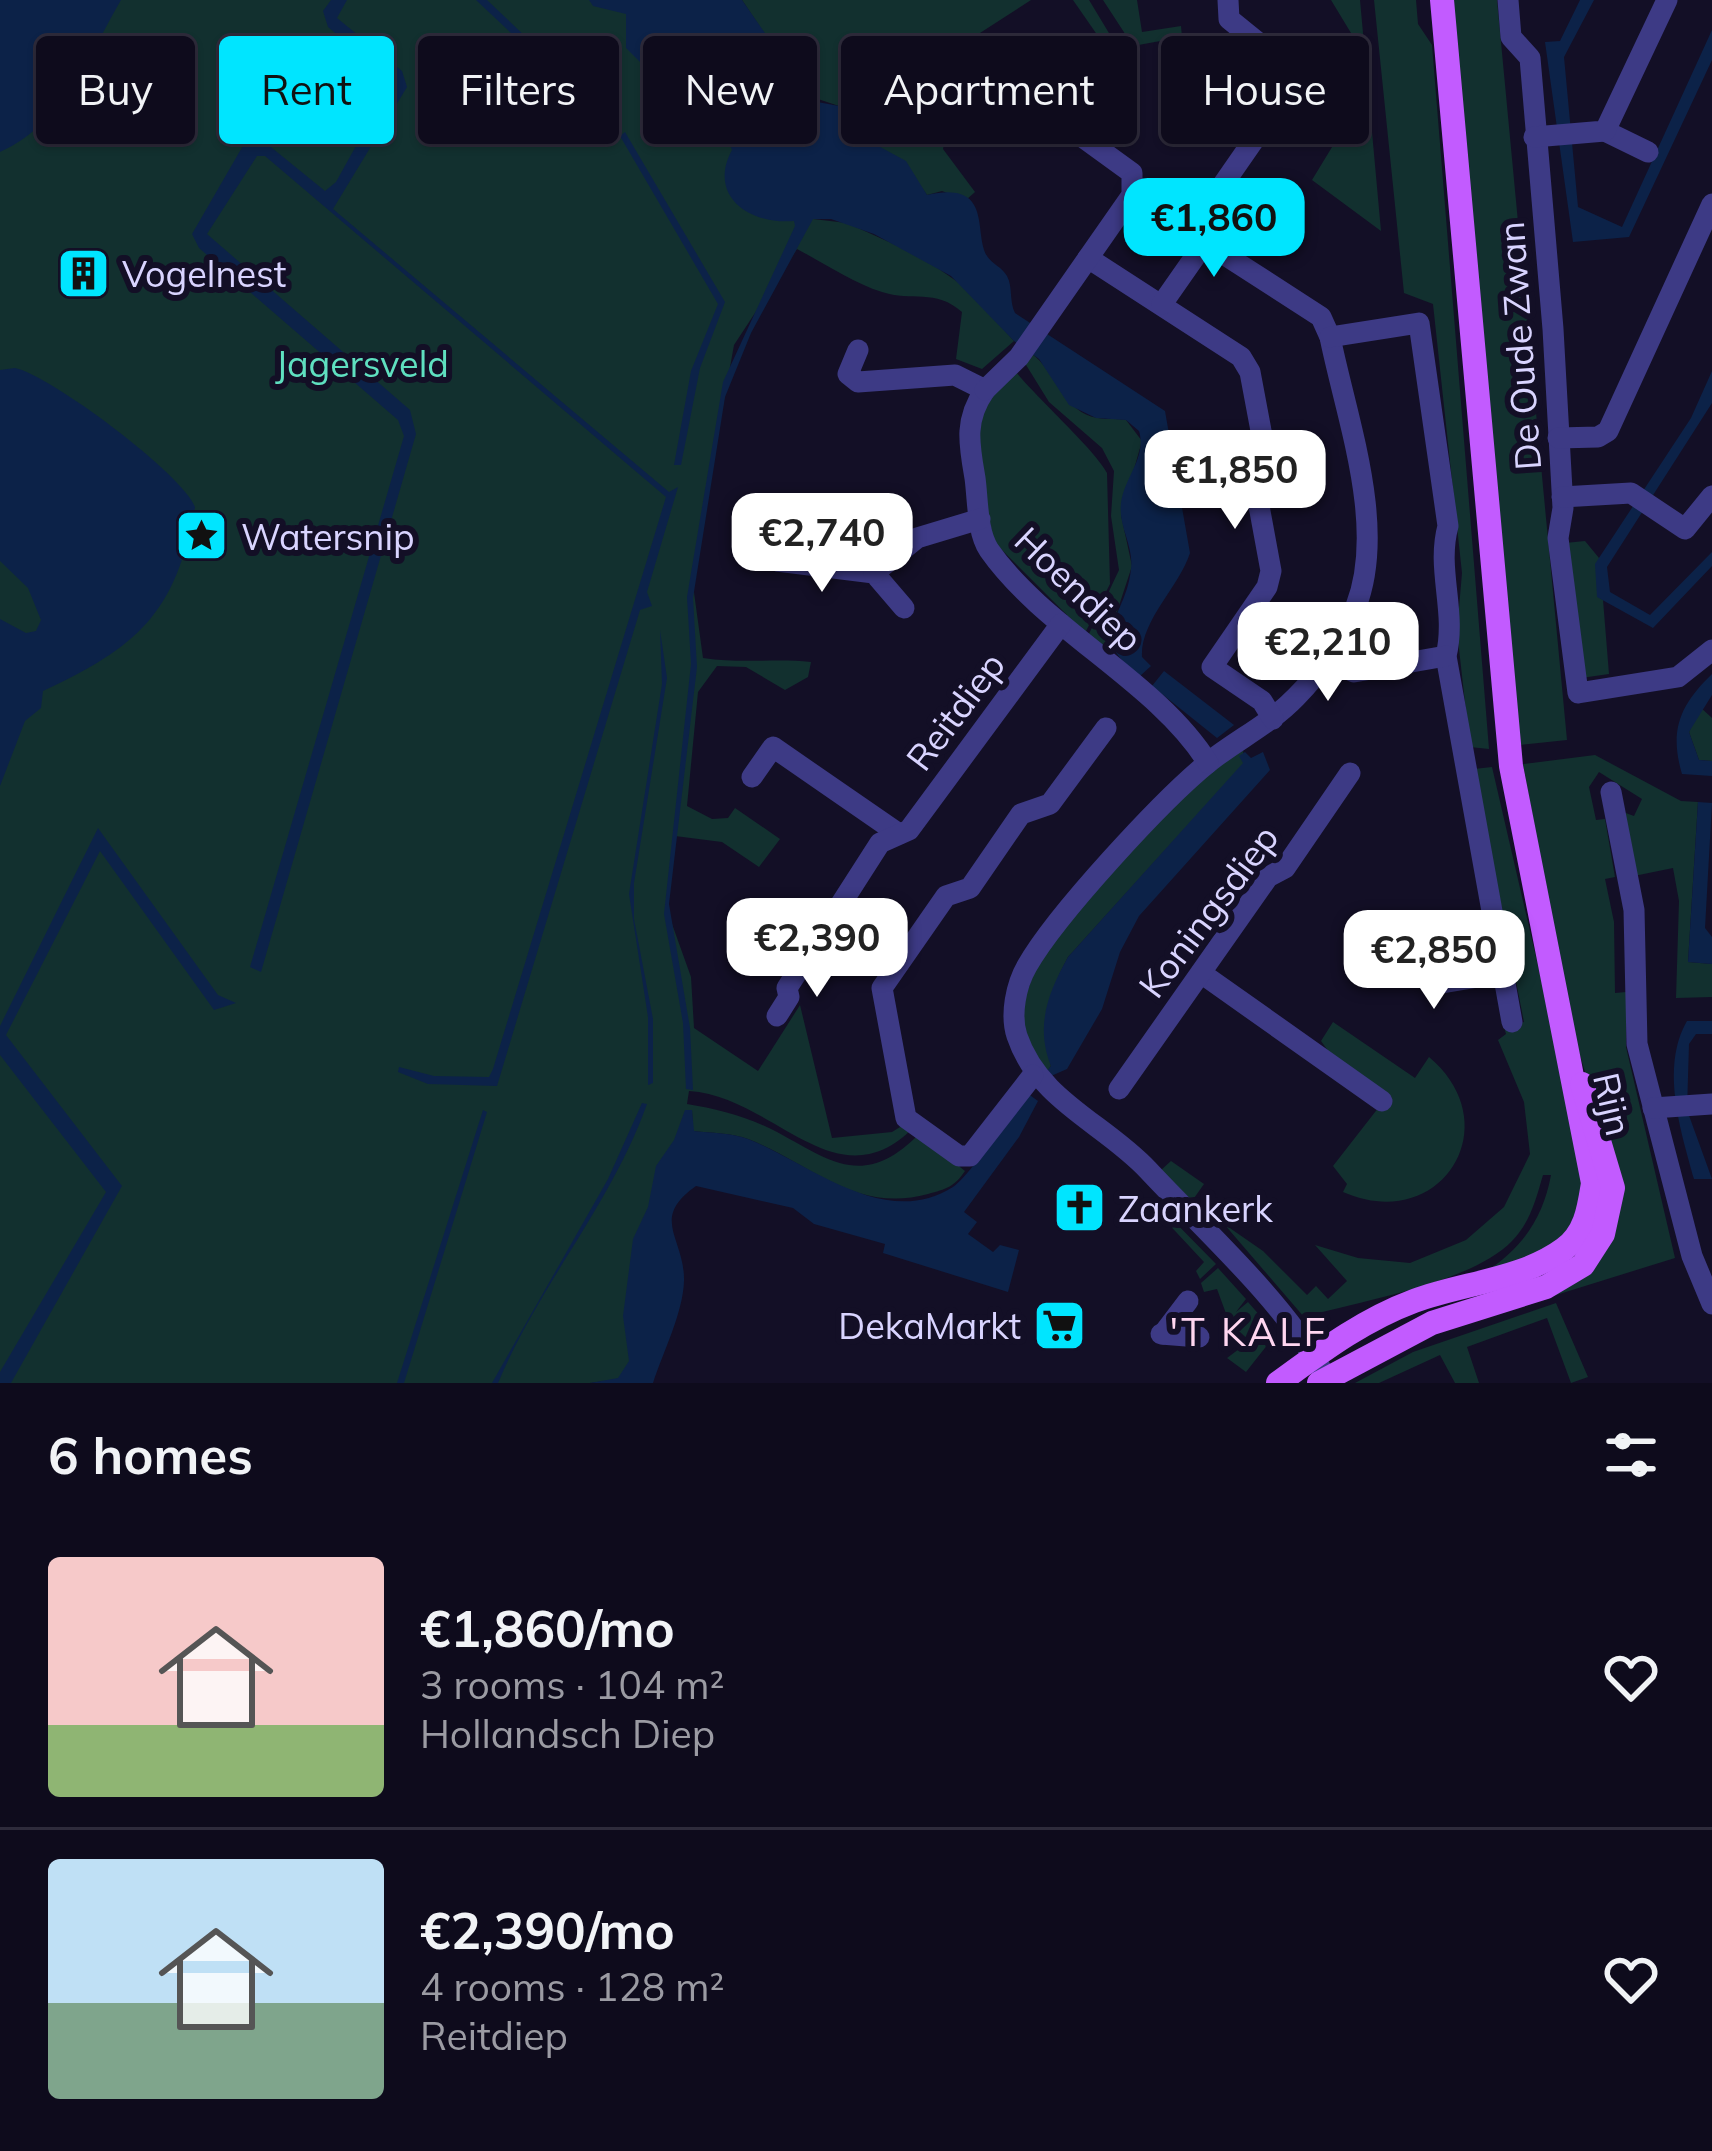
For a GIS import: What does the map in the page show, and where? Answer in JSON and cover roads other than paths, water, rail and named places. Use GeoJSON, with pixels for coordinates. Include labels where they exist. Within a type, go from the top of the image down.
{"type":"FeatureCollection","features":[{"type":"Feature","properties":{"kind":"main road","name":"Rijn"},"geometry":{"type":"LineString","coordinates":[[1278,1383],[1319,1372],[1432,1323],[1546,1287],[1572,1274],[1593,1251],[1610,1215],[1613,1188],[1596,1119],[1563,1038],[1511,766],[1442,0]]}},
{"type":"Feature","properties":{"kind":"street"},"geometry":{"type":"LineString","coordinates":[[1162,304],[1198,236],[1294,82],[1271,52],[1229,19],[1228,0]]}},
{"type":"Feature","properties":{"kind":"street","name":"De Oude Zwan"},"geometry":{"type":"LineString","coordinates":[[1508,0],[1511,37],[1530,58],[1544,136],[1562,497],[1558,538],[1578,693],[1678,677],[1712,650]]}},
{"type":"Feature","properties":{"kind":"street"},"geometry":{"type":"LineString","coordinates":[[1605,131],[1666,0]]}},
{"type":"Feature","properties":{"kind":"street"},"geometry":{"type":"LineString","coordinates":[[1544,136],[1605,131],[1648,152]]}},
{"type":"Feature","properties":{"kind":"street"},"geometry":{"type":"LineString","coordinates":[[858,350],[848,374],[858,382],[955,375],[985,390],[1019,357],[1132,194],[1132,173],[1092,144]]}},
{"type":"Feature","properties":{"kind":"street"},"geometry":{"type":"LineString","coordinates":[[1132,194],[1321,317],[1330,337],[1364,510],[1357,602],[1328,660],[1273,719],[1208,763],[1102,874],[1029,963],[1014,1012],[1015,1031],[1033,1075],[1147,1169],[1319,1372]]}},
{"type":"Feature","properties":{"kind":"street"},"geometry":{"type":"LineString","coordinates":[[1558,437],[1598,437],[1608,431],[1712,204]]}},
{"type":"Feature","properties":{"kind":"street"},"geometry":{"type":"LineString","coordinates":[[1088,257],[1241,357],[1250,372],[1262,436],[1250,458],[1271,571],[1267,586],[1212,667],[1262,701],[1273,719]]}},
{"type":"Feature","properties":{"kind":"street"},"geometry":{"type":"LineString","coordinates":[[1330,337],[1419,323],[1448,526],[1441,554],[1454,622],[1447,656],[1512,1022]]}},
{"type":"Feature","properties":{"kind":"street","name":"Hoendiep"},"geometry":{"type":"LineString","coordinates":[[985,390],[972,409],[968,435],[987,548],[1061,624],[1189,735],[1208,763]]}},
{"type":"Feature","properties":{"kind":"street"},"geometry":{"type":"LineString","coordinates":[[1562,497],[1631,493],[1653,503],[1685,529],[1712,496]]}},
{"type":"Feature","properties":{"kind":"street"},"geometry":{"type":"LineString","coordinates":[[874,573],[917,538],[980,519]]}},
{"type":"Feature","properties":{"kind":"street"},"geometry":{"type":"LineString","coordinates":[[777,561],[874,573],[904,608]]}},
{"type":"Feature","properties":{"kind":"street","name":"Reitdiep"},"geometry":{"type":"LineString","coordinates":[[777,1016],[789,997],[787,988],[880,843],[909,830],[962,752],[978,742],[1061,624]]}},
{"type":"Feature","properties":{"kind":"street"},"geometry":{"type":"LineString","coordinates":[[1328,660],[1354,672],[1447,656]]}},
{"type":"Feature","properties":{"kind":"street"},"geometry":{"type":"LineString","coordinates":[[1033,1075],[970,1156],[959,1156],[906,1118],[882,988],[946,896],[970,888],[1021,814],[1050,803],[1106,728]]}},
{"type":"Feature","properties":{"kind":"street"},"geometry":{"type":"LineString","coordinates":[[752,777],[772,747],[899,834]]}},
{"type":"Feature","properties":{"kind":"street","name":"Koningsdiep"},"geometry":{"type":"LineString","coordinates":[[1119,1089],[1268,877],[1285,868],[1350,773]]}},
{"type":"Feature","properties":{"kind":"street"},"geometry":{"type":"LineString","coordinates":[[1611,792],[1634,910],[1637,1044],[1682,1105],[1688,1240],[1712,1304]]}},
{"type":"Feature","properties":{"kind":"street"},"geometry":{"type":"LineString","coordinates":[[1497,934],[1429,944],[1422,953],[1425,975],[1436,984],[1502,973]]}},
{"type":"Feature","properties":{"kind":"street"},"geometry":{"type":"LineString","coordinates":[[1201,973],[1382,1100]]}},
{"type":"Feature","properties":{"kind":"street"},"geometry":{"type":"LineString","coordinates":[[1688,1240],[1712,1241]]}},
{"type":"Feature","properties":{"kind":"street"},"geometry":{"type":"LineString","coordinates":[[1188,1301],[1162,1334],[1198,1337]]}},
{"type":"Feature","properties":{"kind":"water"},"geometry":{"type":"Polygon","coordinates":[[[0,0],[121,0],[101,36],[36,36],[36,129],[0,152],[0,0]]]}},
{"type":"Feature","properties":{"kind":"water"},"geometry":{"type":"Polygon","coordinates":[[[331,0],[347,0],[337,18],[359,36],[339,36],[328,27],[323,11],[331,0]]]}},
{"type":"Feature","properties":{"kind":"water"},"geometry":{"type":"Polygon","coordinates":[[[476,0],[487,0],[525,36],[514,36],[476,0]]]}},
{"type":"Feature","properties":{"kind":"water"},"geometry":{"type":"Polygon","coordinates":[[[589,0],[742,0],[767,36],[643,36],[643,65],[626,48],[626,14],[593,6],[589,0]]]}},
{"type":"Feature","properties":{"kind":"water"},"geometry":{"type":"Polygon","coordinates":[[[1580,0],[1594,0],[1564,57],[1578,207],[1622,227],[1712,30],[1712,60],[1629,237],[1573,242],[1545,42],[1560,41],[1580,0]]]}},
{"type":"Feature","properties":{"kind":"water"},"geometry":{"type":"Polygon","coordinates":[[[394,64],[402,71],[407,87],[394,108],[394,64]]]}},
{"type":"Feature","properties":{"kind":"water"},"geometry":{"type":"Polygon","coordinates":[[[817,102],[839,106],[841,144],[875,144],[906,161],[927,195],[948,192],[972,202],[987,256],[1009,280],[1015,313],[1165,411],[1190,553],[1147,630],[1142,657],[1151,666],[1140,676],[1123,662],[1111,637],[1131,569],[1121,503],[1138,459],[1139,431],[1126,420],[1096,418],[1069,405],[1039,359],[1014,341],[951,276],[874,234],[831,219],[813,219],[751,333],[725,397],[693,598],[697,667],[669,904],[690,1028],[693,1090],[686,1089],[683,1023],[664,914],[691,664],[687,597],[723,382],[795,226],[794,221],[762,218],[737,204],[725,181],[730,144],[817,144],[817,102]]]}},
{"type":"Feature","properties":{"kind":"water"},"geometry":{"type":"Polygon","coordinates":[[[625,132],[725,302],[700,368],[681,465],[674,465],[691,371],[718,304],[620,136],[625,132]]]}},
{"type":"Feature","properties":{"kind":"water"},"geometry":{"type":"Polygon","coordinates":[[[244,144],[267,144],[325,191],[336,182],[357,144],[372,144],[333,209],[669,492],[678,487],[647,592],[652,606],[640,610],[497,1086],[428,1084],[398,1072],[399,1067],[434,1076],[489,1077],[493,1069],[666,497],[265,156],[257,156],[207,234],[410,410],[416,434],[261,972],[250,967],[404,436],[398,420],[199,248],[192,234],[244,144]]]}},
{"type":"Feature","properties":{"kind":"water"},"geometry":{"type":"Polygon","coordinates":[[[15,368],[56,388],[114,428],[167,473],[195,507],[187,544],[163,601],[127,642],[43,691],[41,708],[25,721],[0,786],[0,619],[26,633],[36,631],[41,620],[28,588],[0,561],[0,370],[15,368]]]}},
{"type":"Feature","properties":{"kind":"water"},"geometry":{"type":"Polygon","coordinates":[[[1712,371],[1712,403],[1607,567],[1610,592],[1650,615],[1712,552],[1712,566],[1653,628],[1597,597],[1595,564],[1691,418],[1712,371]]]}},
{"type":"Feature","properties":{"kind":"water"},"geometry":{"type":"Polygon","coordinates":[[[660,630],[667,678],[634,883],[634,919],[653,1019],[653,1083],[648,1085],[648,1017],[629,894],[662,684],[660,630]]]}},
{"type":"Feature","properties":{"kind":"water"},"geometry":{"type":"Polygon","coordinates":[[[1164,671],[1234,725],[1217,738],[1152,686],[1164,671]]]}},
{"type":"Feature","properties":{"kind":"water"},"geometry":{"type":"Polygon","coordinates":[[[1712,674],[1712,695],[1689,732],[1699,760],[1712,761],[1712,776],[1682,774],[1677,744],[1680,719],[1712,674]]]}},
{"type":"Feature","properties":{"kind":"water"},"geometry":{"type":"Polygon","coordinates":[[[1245,752],[1251,758],[1263,752],[1270,770],[1139,916],[1120,952],[1102,1009],[1067,1069],[1051,1076],[1046,1072],[1051,1066],[1044,1023],[1068,957],[1243,763],[1239,756],[1245,752]]]}},
{"type":"Feature","properties":{"kind":"water"},"geometry":{"type":"Polygon","coordinates":[[[1698,802],[1712,803],[1705,928],[1712,937],[1712,964],[1688,962],[1698,802]]]}},
{"type":"Feature","properties":{"kind":"water"},"geometry":{"type":"Polygon","coordinates":[[[98,828],[218,995],[236,1003],[214,1010],[100,851],[6,1035],[122,1186],[11,1383],[0,1383],[0,1372],[106,1192],[0,1055],[0,1026],[98,828]]]}},
{"type":"Feature","properties":{"kind":"water"},"geometry":{"type":"Polygon","coordinates":[[[1687,1021],[1712,1021],[1712,1034],[1696,1034],[1689,1044],[1687,1110],[1712,1179],[1694,1179],[1676,1100],[1675,1059],[1687,1021]]]}},
{"type":"Feature","properties":{"kind":"water"},"geometry":{"type":"Polygon","coordinates":[[[1027,1093],[1038,1101],[1019,1137],[964,1212],[977,1222],[968,1234],[993,1252],[1000,1245],[1019,1250],[1008,1292],[883,1253],[885,1244],[814,1224],[793,1208],[696,1186],[674,1209],[683,1293],[653,1383],[590,1383],[618,1378],[629,1361],[623,1316],[633,1239],[648,1207],[656,1166],[674,1140],[685,1110],[692,1110],[694,1131],[748,1139],[847,1188],[900,1201],[927,1199],[953,1187],[1027,1093]]]}},
{"type":"Feature","properties":{"kind":"water"},"geometry":{"type":"Polygon","coordinates":[[[642,1103],[647,1104],[614,1176],[498,1383],[492,1383],[608,1179],[642,1103]]]}},
{"type":"Feature","properties":{"kind":"water"},"geometry":{"type":"Polygon","coordinates":[[[483,1110],[487,1112],[404,1383],[397,1383],[483,1110]]]}},
{"type":"Feature","properties":{"kind":"place","name":"Vogelnest"},"geometry":{"type":"Point","coordinates":[83,273]}},
{"type":"Feature","properties":{"kind":"place","name":"Watersnip"},"geometry":{"type":"Point","coordinates":[202,536]}},
{"type":"Feature","properties":{"kind":"place","name":"Zaankerk"},"geometry":{"type":"Point","coordinates":[1079,1208]}},
{"type":"Feature","properties":{"kind":"place","name":"DekaMarkt"},"geometry":{"type":"Point","coordinates":[1060,1325]}},
{"type":"Feature","properties":{"kind":"district","name":"'T KALF"},"geometry":{"type":"Point","coordinates":[1249,1331]}},
{"type":"Feature","properties":{"kind":"park label","name":"Jagersveld"},"geometry":{"type":"Point","coordinates":[362,363]}}]}
